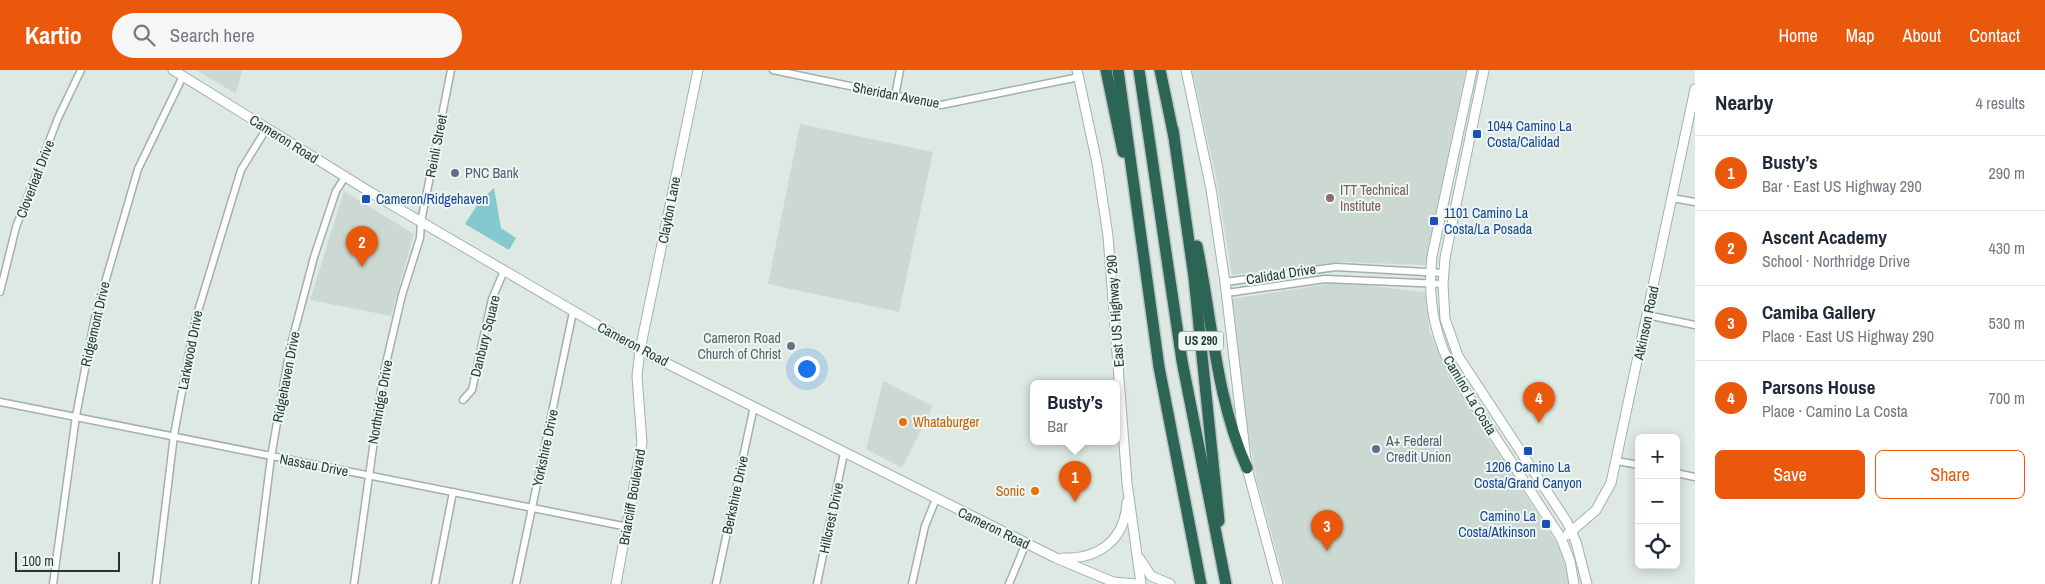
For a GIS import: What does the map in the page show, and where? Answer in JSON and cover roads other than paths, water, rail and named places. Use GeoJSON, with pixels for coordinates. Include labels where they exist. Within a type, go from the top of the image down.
{"type":"FeatureCollection","features":[{"type":"Feature","properties":{"kind":"highway"},"geometry":{"type":"LineString","coordinates":[[1106,70],[1139,225]]}},
{"type":"Feature","properties":{"kind":"highway"},"geometry":{"type":"LineString","coordinates":[[1118,70],[1159,367],[1200,581]]}},
{"type":"Feature","properties":{"kind":"highway"},"geometry":{"type":"LineString","coordinates":[[1139,70],[1182,361],[1221,552]]}},
{"type":"Feature","properties":{"kind":"highway","name":"US 290"},"geometry":{"type":"LineString","coordinates":[[1160,70],[1172,130],[1194,276],[1218,500],[1221,552],[1226,584]]}},
{"type":"Feature","properties":{"kind":"highway"},"geometry":{"type":"LineString","coordinates":[[1172,130],[1200,263],[1225,398],[1239,449],[1248,468]]}},
{"type":"Feature","properties":{"kind":"main road","name":"Cameron Road"},"geometry":{"type":"LineString","coordinates":[[173,70],[344,177],[640,350],[754,406],[936,500],[1056,558],[1114,583],[1136,584]]}},
{"type":"Feature","properties":{"kind":"main road","name":"Clayton Lane"},"geometry":{"type":"LineString","coordinates":[[640,350],[698,70]]}},
{"type":"Feature","properties":{"kind":"main road"},"geometry":{"type":"LineString","coordinates":[[1186,70],[1211,189],[1227,294],[1248,468],[1278,584]]}},
{"type":"Feature","properties":{"kind":"main road","name":"Camino La Costa"},"geometry":{"type":"LineString","coordinates":[[1472,70],[1430,272],[1434,323],[1447,361],[1561,538],[1570,561],[1574,584]]}},
{"type":"Feature","properties":{"kind":"main road","name":"Camino La Costa"},"geometry":{"type":"LineString","coordinates":[[1484,70],[1443,273],[1445,319],[1458,356],[1572,532],[1587,584]]}},
{"type":"Feature","properties":{"kind":"main road","name":"East US Highway 290"},"geometry":{"type":"LineString","coordinates":[[1078,74],[1097,163],[1108,236],[1119,380]]}},
{"type":"Feature","properties":{"kind":"main road","name":"Atkinson Road"},"geometry":{"type":"LineString","coordinates":[[1561,538],[1572,532],[1596,510],[1605,497],[1616,460],[1695,89]]}},
{"type":"Feature","properties":{"kind":"main road"},"geometry":{"type":"LineString","coordinates":[[1464,104],[1477,106]]}},
{"type":"Feature","properties":{"kind":"main road","name":"Briarcliff Boulevard"},"geometry":{"type":"LineString","coordinates":[[616,584],[642,443],[638,396],[640,350]]}},
{"type":"Feature","properties":{"kind":"main road","name":"East US Highway 290"},"geometry":{"type":"LineString","coordinates":[[1120,396],[1127,490],[1141,584]]}},
{"type":"Feature","properties":{"kind":"main road"},"geometry":{"type":"LineString","coordinates":[[1056,558],[1081,558],[1091,555],[1111,543],[1123,526],[1127,490]]}},
{"type":"Feature","properties":{"kind":"main road"},"geometry":{"type":"LineString","coordinates":[[1138,554],[1151,576],[1170,584]]}},
{"type":"Feature","properties":{"kind":"street","name":"Cloverleaf Drive"},"geometry":{"type":"LineString","coordinates":[[0,292],[16,227],[58,118],[80,70]]}},
{"type":"Feature","properties":{"kind":"street","name":"Reinli Street"},"geometry":{"type":"LineString","coordinates":[[421,222],[451,70]]}},
{"type":"Feature","properties":{"kind":"street","name":"Sheridan Avenue"},"geometry":{"type":"LineString","coordinates":[[773,70],[801,73],[895,96],[946,105],[1078,74]]}},
{"type":"Feature","properties":{"kind":"street"},"geometry":{"type":"LineString","coordinates":[[895,96],[900,70]]}},
{"type":"Feature","properties":{"kind":"street","name":"Ridgemont Drive"},"geometry":{"type":"LineString","coordinates":[[53,584],[76,416],[94,317],[138,169],[183,76]]}},
{"type":"Feature","properties":{"kind":"street","name":"Larkwood Drive"},"geometry":{"type":"LineString","coordinates":[[156,584],[174,435],[194,321],[240,170],[267,128]]}},
{"type":"Feature","properties":{"kind":"street","name":"Ridgehaven Drive"},"geometry":{"type":"LineString","coordinates":[[255,584],[271,457],[290,348],[314,257],[336,191],[344,177]]}},
{"type":"Feature","properties":{"kind":"street"},"geometry":{"type":"LineString","coordinates":[[1672,198],[1695,202]]}},
{"type":"Feature","properties":{"kind":"street","name":"Northridge Drive"},"geometry":{"type":"LineString","coordinates":[[354,584],[367,476],[383,376],[402,295],[420,238],[421,222]]}},
{"type":"Feature","properties":{"kind":"street","name":"Calidad Drive"},"geometry":{"type":"LineString","coordinates":[[1334,279],[1336,267]]}},
{"type":"Feature","properties":{"kind":"street","name":"Calidad Drive"},"geometry":{"type":"LineString","coordinates":[[1225,282],[1336,267],[1443,273]]}},
{"type":"Feature","properties":{"kind":"street","name":"Danbury Square"},"geometry":{"type":"LineString","coordinates":[[463,400],[472,390],[492,300],[504,271]]}},
{"type":"Feature","properties":{"kind":"street","name":"Calidad Drive"},"geometry":{"type":"LineString","coordinates":[[1227,294],[1334,279],[1430,285],[1443,284]]}},
{"type":"Feature","properties":{"kind":"street","name":"Yorkshire Drive"},"geometry":{"type":"LineString","coordinates":[[516,584],[573,312]]}},
{"type":"Feature","properties":{"kind":"street"},"geometry":{"type":"LineString","coordinates":[[1647,315],[1695,325]]}},
{"type":"Feature","properties":{"kind":"street","name":"Nassau Drive"},"geometry":{"type":"LineString","coordinates":[[0,402],[174,435],[271,457],[628,527]]}},
{"type":"Feature","properties":{"kind":"street","name":"Berkshire Drive"},"geometry":{"type":"LineString","coordinates":[[716,584],[754,406]]}},
{"type":"Feature","properties":{"kind":"street","name":"Hillcrest Drive"},"geometry":{"type":"LineString","coordinates":[[817,584],[844,453]]}},
{"type":"Feature","properties":{"kind":"street"},"geometry":{"type":"LineString","coordinates":[[1616,460],[1635,464]]}},
{"type":"Feature","properties":{"kind":"street"},"geometry":{"type":"LineString","coordinates":[[1680,474],[1695,477]]}},
{"type":"Feature","properties":{"kind":"street"},"geometry":{"type":"LineString","coordinates":[[434,584],[453,492]]}},
{"type":"Feature","properties":{"kind":"street"},"geometry":{"type":"LineString","coordinates":[[912,584],[925,526],[936,500]]}},
{"type":"Feature","properties":{"kind":"street"},"geometry":{"type":"LineString","coordinates":[[1009,584],[1026,543]]}},
{"type":"Feature","properties":{"kind":"water"},"geometry":{"type":"Polygon","coordinates":[[[494,188],[501,228],[516,238],[509,250],[465,224],[479,202],[494,188]]]}},
{"type":"Feature","properties":{"kind":"place","name":"1044 Camino La Costa/Calidad"},"geometry":{"type":"Point","coordinates":[1477,134]}},
{"type":"Feature","properties":{"kind":"place","name":"PNC Bank"},"geometry":{"type":"Point","coordinates":[455,173]}},
{"type":"Feature","properties":{"kind":"place","name":"ITT Technical Institute"},"geometry":{"type":"Point","coordinates":[1330,198]}},
{"type":"Feature","properties":{"kind":"place","name":"Cameron/Ridgehaven"},"geometry":{"type":"Point","coordinates":[366,199]}},
{"type":"Feature","properties":{"kind":"place","name":"1101 Camino La Costa/La Posada"},"geometry":{"type":"Point","coordinates":[1434,221]}},
{"type":"Feature","properties":{"kind":"place","name":"Ascent Academy"},"geometry":{"type":"Point","coordinates":[362,267]}},
{"type":"Feature","properties":{"kind":"place","name":"Cameron Road Church of Christ"},"geometry":{"type":"Point","coordinates":[791,346]}},
{"type":"Feature","properties":{"kind":"place","name":"Whataburger"},"geometry":{"type":"Point","coordinates":[903,422]}},
{"type":"Feature","properties":{"kind":"place","name":"Parsons House"},"geometry":{"type":"Point","coordinates":[1539,423]}},
{"type":"Feature","properties":{"kind":"place","name":"A+ Federal Credit Union"},"geometry":{"type":"Point","coordinates":[1376,449]}},
{"type":"Feature","properties":{"kind":"place","name":"1206 Camino La Costa/Grand Canyon"},"geometry":{"type":"Point","coordinates":[1528,451]}},
{"type":"Feature","properties":{"kind":"place","name":"Sonic"},"geometry":{"type":"Point","coordinates":[1035,491]}},
{"type":"Feature","properties":{"kind":"place","name":"Busty’s"},"geometry":{"type":"Point","coordinates":[1075,502]}},
{"type":"Feature","properties":{"kind":"place","name":"Camino La Costa/Atkinson"},"geometry":{"type":"Point","coordinates":[1546,524]}},
{"type":"Feature","properties":{"kind":"place","name":"Camiba Gallery"},"geometry":{"type":"Point","coordinates":[1327,551]}}]}
